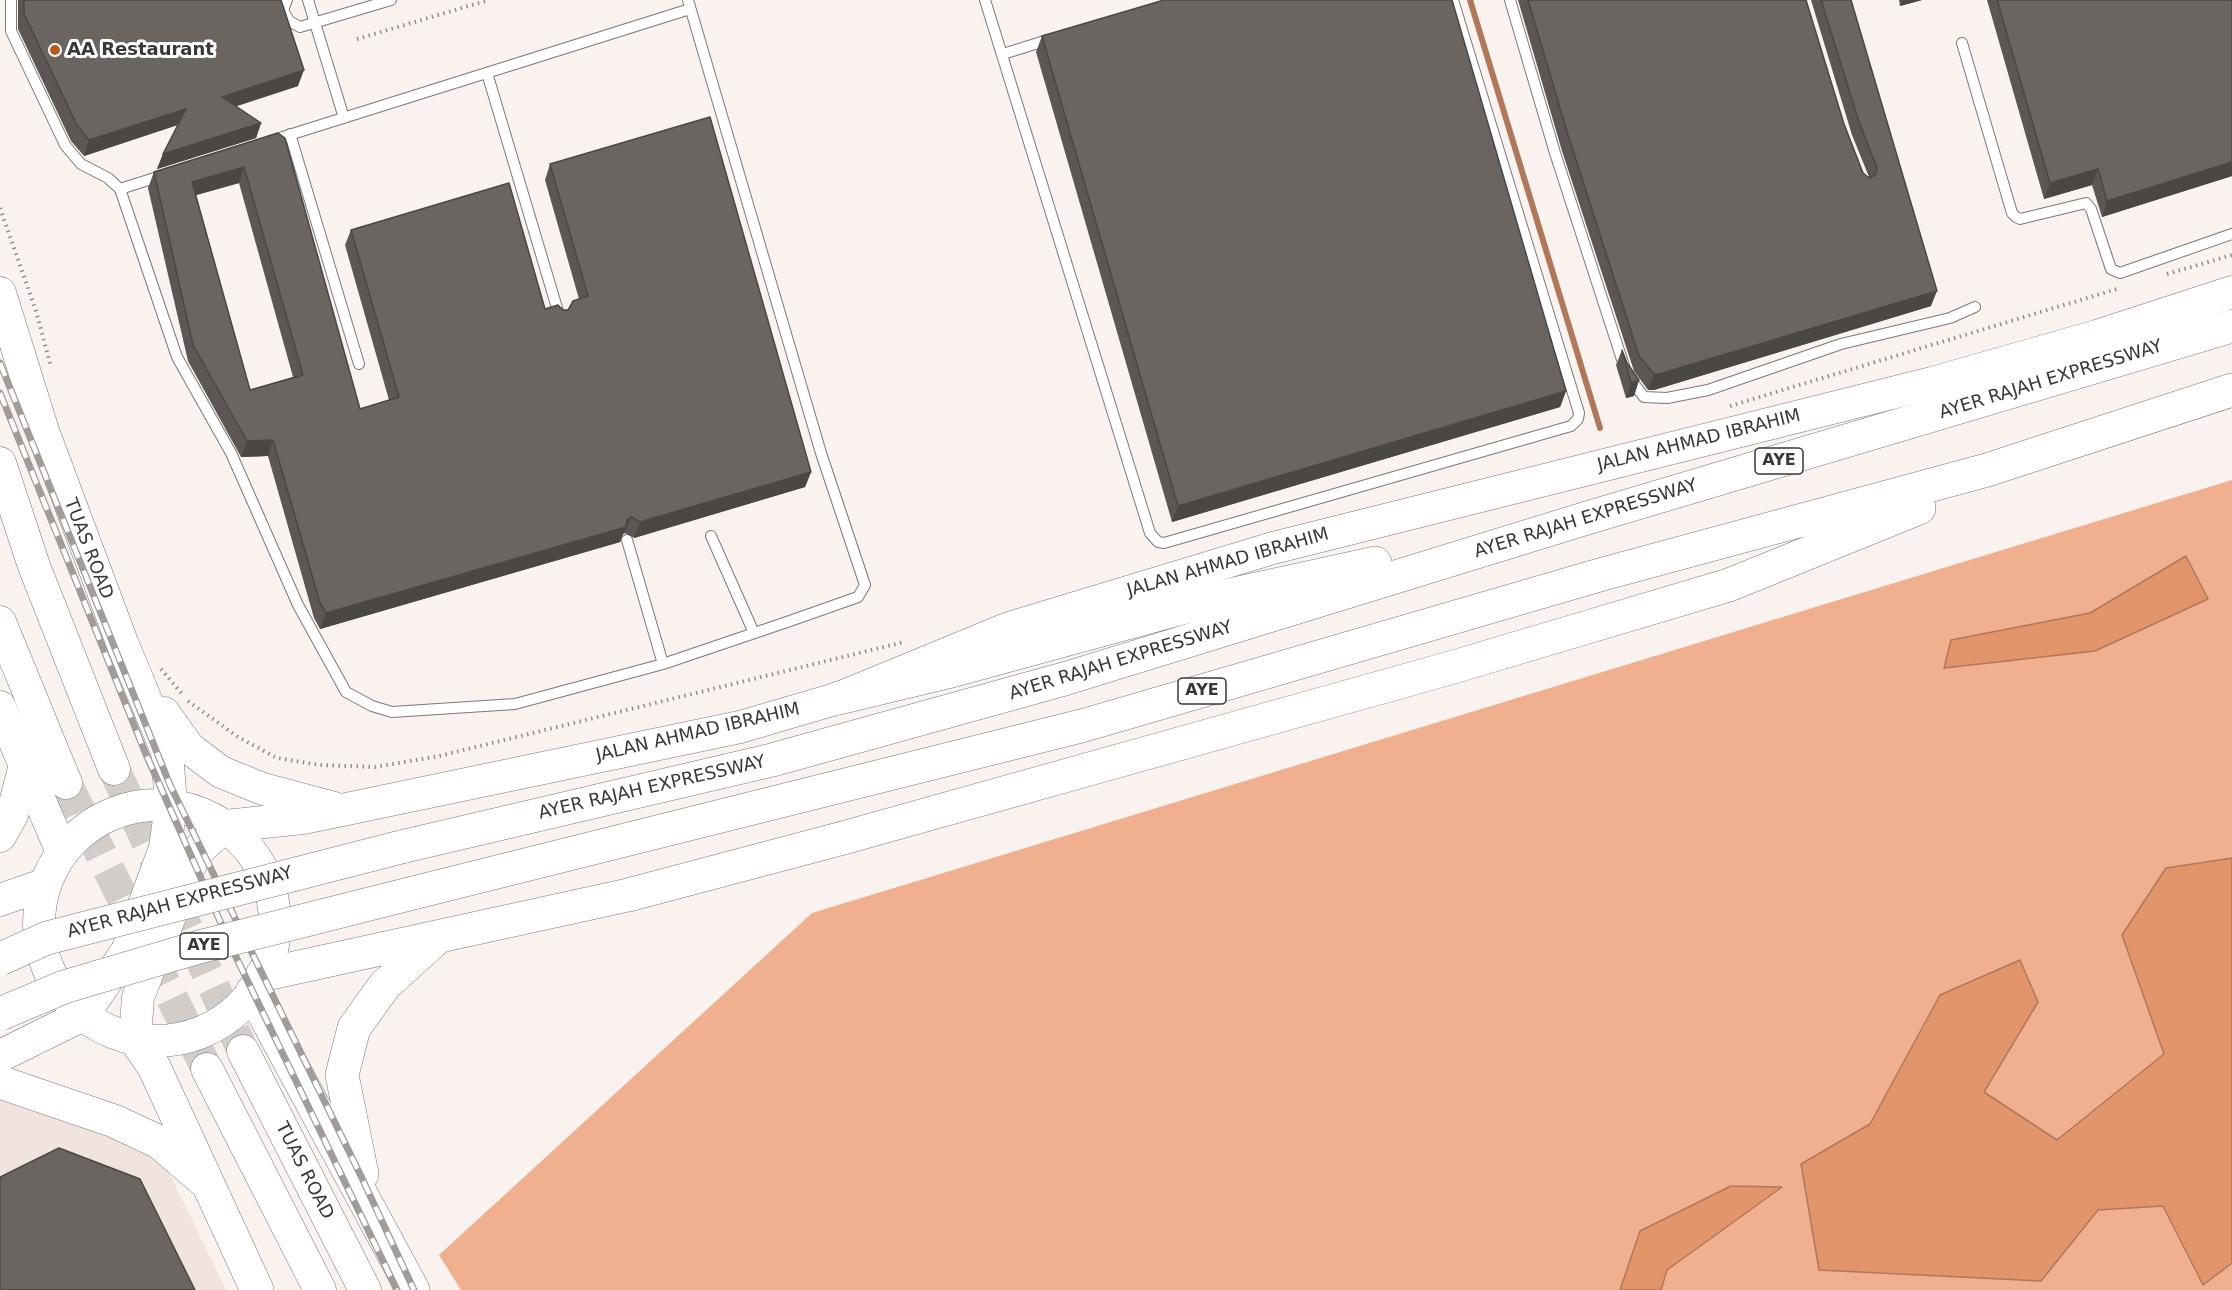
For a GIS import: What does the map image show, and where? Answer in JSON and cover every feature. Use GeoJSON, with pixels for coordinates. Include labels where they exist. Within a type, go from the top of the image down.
{"type":"FeatureCollection","features":[{"type":"Feature","properties":{"kind":"highway","name":"AYER RAJAH EXPRESSWAY"},"geometry":{"type":"LineString","coordinates":[[0,959],[47,938],[401,847],[772,760],[1064,680],[1587,518],[2232,326]]}},
{"type":"Feature","properties":{"kind":"highway","name":"AYE"},"geometry":{"type":"LineString","coordinates":[[0,1014],[64,987],[177,954],[1085,725],[1603,574],[1987,470],[2232,390]]}},
{"type":"Feature","properties":{"kind":"highway"},"geometry":{"type":"LineString","coordinates":[[413,1290],[257,983],[438,937],[628,895],[843,838],[1450,668],[1718,588],[1950,496],[1987,470]]}},
{"type":"Feature","properties":{"kind":"highway"},"geometry":{"type":"LineString","coordinates":[[839,698],[947,672],[1229,595],[1587,518]]}},
{"type":"Feature","properties":{"kind":"highway"},"geometry":{"type":"LineString","coordinates":[[365,1199],[342,1075],[354,1028],[384,985],[438,937]]}},
{"type":"Feature","properties":{"kind":"highway"},"geometry":{"type":"LineString","coordinates":[[135,1039],[154,1067],[212,1187],[257,1290]]}},
{"type":"Feature","properties":{"kind":"highway"},"geometry":{"type":"LineString","coordinates":[[0,1082],[114,1121],[159,1142],[212,1187]]}},
{"type":"Feature","properties":{"kind":"main road","name":"JALAN AHMAD IBRAHIM"},"geometry":{"type":"LineString","coordinates":[[225,826],[342,810],[740,727],[839,698],[1009,628],[1273,548],[1932,383],[2097,336],[2232,292]]}},
{"type":"Feature","properties":{"kind":"main road","name":"TUAS ROAD"},"geometry":{"type":"LineString","coordinates":[[0,294],[43,431],[123,645],[167,751],[171,805],[165,848],[127,951],[82,1015]]}},
{"type":"Feature","properties":{"kind":"main road"},"geometry":{"type":"LineString","coordinates":[[0,463],[34,566],[114,769]]}},
{"type":"Feature","properties":{"kind":"main road"},"geometry":{"type":"LineString","coordinates":[[0,622],[66,783]]}},
{"type":"Feature","properties":{"kind":"main road"},"geometry":{"type":"LineString","coordinates":[[123,645],[150,693],[189,748],[221,772],[263,789],[342,810]]}},
{"type":"Feature","properties":{"kind":"main road"},"geometry":{"type":"LineString","coordinates":[[0,707],[62,852]]}},
{"type":"Feature","properties":{"kind":"main road"},"geometry":{"type":"LineString","coordinates":[[0,836],[12,815],[25,765]]}},
{"type":"Feature","properties":{"kind":"main road"},"geometry":{"type":"LineString","coordinates":[[146,805],[171,805],[200,812],[225,826],[246,845],[261,867],[271,894],[274,921],[272,949],[257,983],[229,1016],[201,1032],[168,1041],[135,1039],[111,1032],[82,1015],[64,997],[41,950],[38,924],[41,898],[62,852],[79,834],[99,819],[122,810],[146,805]]}},
{"type":"Feature","properties":{"kind":"main road"},"geometry":{"type":"LineString","coordinates":[[135,1039],[138,997],[195,853],[225,826]]}},
{"type":"Feature","properties":{"kind":"main road"},"geometry":{"type":"LineString","coordinates":[[0,900],[46,885]]}},
{"type":"Feature","properties":{"kind":"main road"},"geometry":{"type":"LineString","coordinates":[[0,1056],[82,1015]]}},
{"type":"Feature","properties":{"kind":"main road","name":"TUAS ROAD"},"geometry":{"type":"LineString","coordinates":[[243,1051],[365,1290]]}},
{"type":"Feature","properties":{"kind":"main road"},"geometry":{"type":"LineString","coordinates":[[207,1069],[320,1290]]}},
{"type":"Feature","properties":{"kind":"lane"},"geometry":{"type":"LineString","coordinates":[[11,0],[11,31],[65,145],[81,164],[108,178],[120,189],[177,357],[231,453],[298,605],[346,692],[372,706],[392,712],[515,704],[663,663],[858,597],[865,585],[820,453],[689,4],[487,73],[256,145]]}},
{"type":"Feature","properties":{"kind":"lane"},"geometry":{"type":"LineString","coordinates":[[287,0],[283,10],[289,21],[300,27],[391,0]]}},
{"type":"Feature","properties":{"kind":"lane"},"geometry":{"type":"LineString","coordinates":[[308,0],[344,118]]}},
{"type":"Feature","properties":{"kind":"lane"},"geometry":{"type":"LineString","coordinates":[[985,0],[1150,533],[1158,542],[1164,543],[1571,426],[1578,419],[1579,412],[1453,0]]}},
{"type":"Feature","properties":{"kind":"lane"},"geometry":{"type":"LineString","coordinates":[[1510,0],[1555,153],[1627,375],[1644,397],[1667,398],[1708,390],[1841,344],[1950,318],[1975,307]]}},
{"type":"Feature","properties":{"kind":"lane"},"geometry":{"type":"LineString","coordinates":[[1003,54],[1060,37]]}},
{"type":"Feature","properties":{"kind":"lane"},"geometry":{"type":"LineString","coordinates":[[1962,43],[2012,213],[2016,217],[2020,219],[2086,203],[2091,209],[2111,269],[2120,273],[2232,234]]}},
{"type":"Feature","properties":{"kind":"lane"},"geometry":{"type":"LineString","coordinates":[[487,73],[560,319]]}},
{"type":"Feature","properties":{"kind":"lane"},"geometry":{"type":"LineString","coordinates":[[290,134],[359,364]]}},
{"type":"Feature","properties":{"kind":"lane"},"geometry":{"type":"LineString","coordinates":[[120,189],[176,171]]}},
{"type":"Feature","properties":{"kind":"lane"},"geometry":{"type":"LineString","coordinates":[[711,536],[754,633]]}},
{"type":"Feature","properties":{"kind":"lane"},"geometry":{"type":"LineString","coordinates":[[627,540],[663,663]]}},
{"type":"Feature","properties":{"kind":"path"},"geometry":{"type":"LineString","coordinates":[[357,39],[489,0]]}},
{"type":"Feature","properties":{"kind":"path"},"geometry":{"type":"LineString","coordinates":[[0,208],[36,311],[54,377]]}},
{"type":"Feature","properties":{"kind":"path"},"geometry":{"type":"LineString","coordinates":[[2163,275],[2232,255]]}},
{"type":"Feature","properties":{"kind":"path"},"geometry":{"type":"LineString","coordinates":[[1718,409],[2129,286]]}},
{"type":"Feature","properties":{"kind":"path"},"geometry":{"type":"LineString","coordinates":[[159,667],[190,703],[238,737],[277,758],[320,765],[375,767],[440,756],[916,640]]}},
{"type":"Feature","properties":{"kind":"shaded area"},"geometry":{"type":"Polygon","coordinates":[[[2232,480],[2232,1290],[461,1290],[439,1255],[812,913],[2232,480]]]}},
{"type":"Feature","properties":{"kind":"shaded area"},"geometry":{"type":"Polygon","coordinates":[[[2186,556],[2208,599],[2095,651],[1944,668],[1951,640],[2090,613],[2186,556]]]}},
{"type":"Feature","properties":{"kind":"shaded area"},"geometry":{"type":"Polygon","coordinates":[[[2232,858],[2232,1263],[2203,1285],[2163,1206],[2098,1210],[2041,1281],[1819,1270],[1801,1164],[1870,1124],[1940,995],[2020,960],[2038,1002],[1984,1092],[2057,1140],[2164,1054],[2122,935],[2166,868],[2232,858]]]}},
{"type":"Feature","properties":{"kind":"shaded area"},"geometry":{"type":"Polygon","coordinates":[[[11,1095],[162,1158],[226,1290],[0,1290],[0,1100],[11,1095]]]}},
{"type":"Feature","properties":{"kind":"shaded area"},"geometry":{"type":"Polygon","coordinates":[[[1731,1186],[1782,1187],[1667,1270],[1661,1290],[1620,1290],[1640,1231],[1731,1186]]]}},
{"type":"Feature","properties":{"kind":"building"},"geometry":{"type":"Polygon","coordinates":[[[24,0],[281,0],[304,70],[222,97],[261,123],[163,154],[186,109],[89,140],[77,125],[24,14],[24,0]]]}},
{"type":"Feature","properties":{"kind":"building"},"geometry":{"type":"Polygon","coordinates":[[[1164,0],[1452,0],[1566,391],[1178,506],[1042,36],[1164,0]]]}},
{"type":"Feature","properties":{"kind":"building"},"geometry":{"type":"Polygon","coordinates":[[[1528,0],[1806,0],[1844,124],[1863,173],[1869,178],[1875,175],[1877,168],[1858,119],[1821,0],[1851,0],[1937,291],[1654,374],[1639,356],[1568,135],[1528,0]]]}},
{"type":"Feature","properties":{"kind":"building"},"geometry":{"type":"Polygon","coordinates":[[[1997,0],[2232,0],[2232,162],[2107,201],[2098,169],[2050,183],[1997,0]]]}},
{"type":"Feature","properties":{"kind":"building"},"geometry":{"type":"Polygon","coordinates":[[[710,117],[811,472],[640,522],[631,517],[627,520],[626,527],[326,613],[320,603],[273,440],[247,441],[193,345],[154,172],[278,133],[285,138],[360,409],[399,397],[351,230],[509,183],[545,309],[558,305],[563,310],[568,310],[573,301],[588,296],[550,164],[710,117]],[[244,167],[192,182],[250,390],[303,375],[244,167]]]}},
{"type":"Feature","properties":{"kind":"building"},"geometry":{"type":"Polygon","coordinates":[[[1622,350],[1627,363],[1639,380],[1631,383],[1622,350]]]}},
{"type":"Feature","properties":{"kind":"building"},"geometry":{"type":"Polygon","coordinates":[[[59,1148],[140,1179],[195,1290],[0,1290],[0,1177],[59,1148]]]}},
{"type":"Feature","properties":{"kind":"waterway"},"geometry":{"type":"LineString","coordinates":[[1470,0],[1600,428]]}},
{"type":"Feature","properties":{"kind":"tunnel"},"geometry":{"type":"LineString","coordinates":[[114,769],[243,1051]]}},
{"type":"Feature","properties":{"kind":"tunnel"},"geometry":{"type":"LineString","coordinates":[[66,783],[207,1069]]}},
{"type":"Feature","properties":{"kind":"railway"},"geometry":{"type":"LineString","coordinates":[[0,363],[170,785],[360,1174],[414,1290]]}},
{"type":"Feature","properties":{"kind":"railway"},"geometry":{"type":"LineString","coordinates":[[0,393],[145,752],[236,957],[397,1290]]}},
{"type":"Feature","properties":{"kind":"place","name":"AA Restaurant"},"geometry":{"type":"Point","coordinates":[55,50]}}]}
